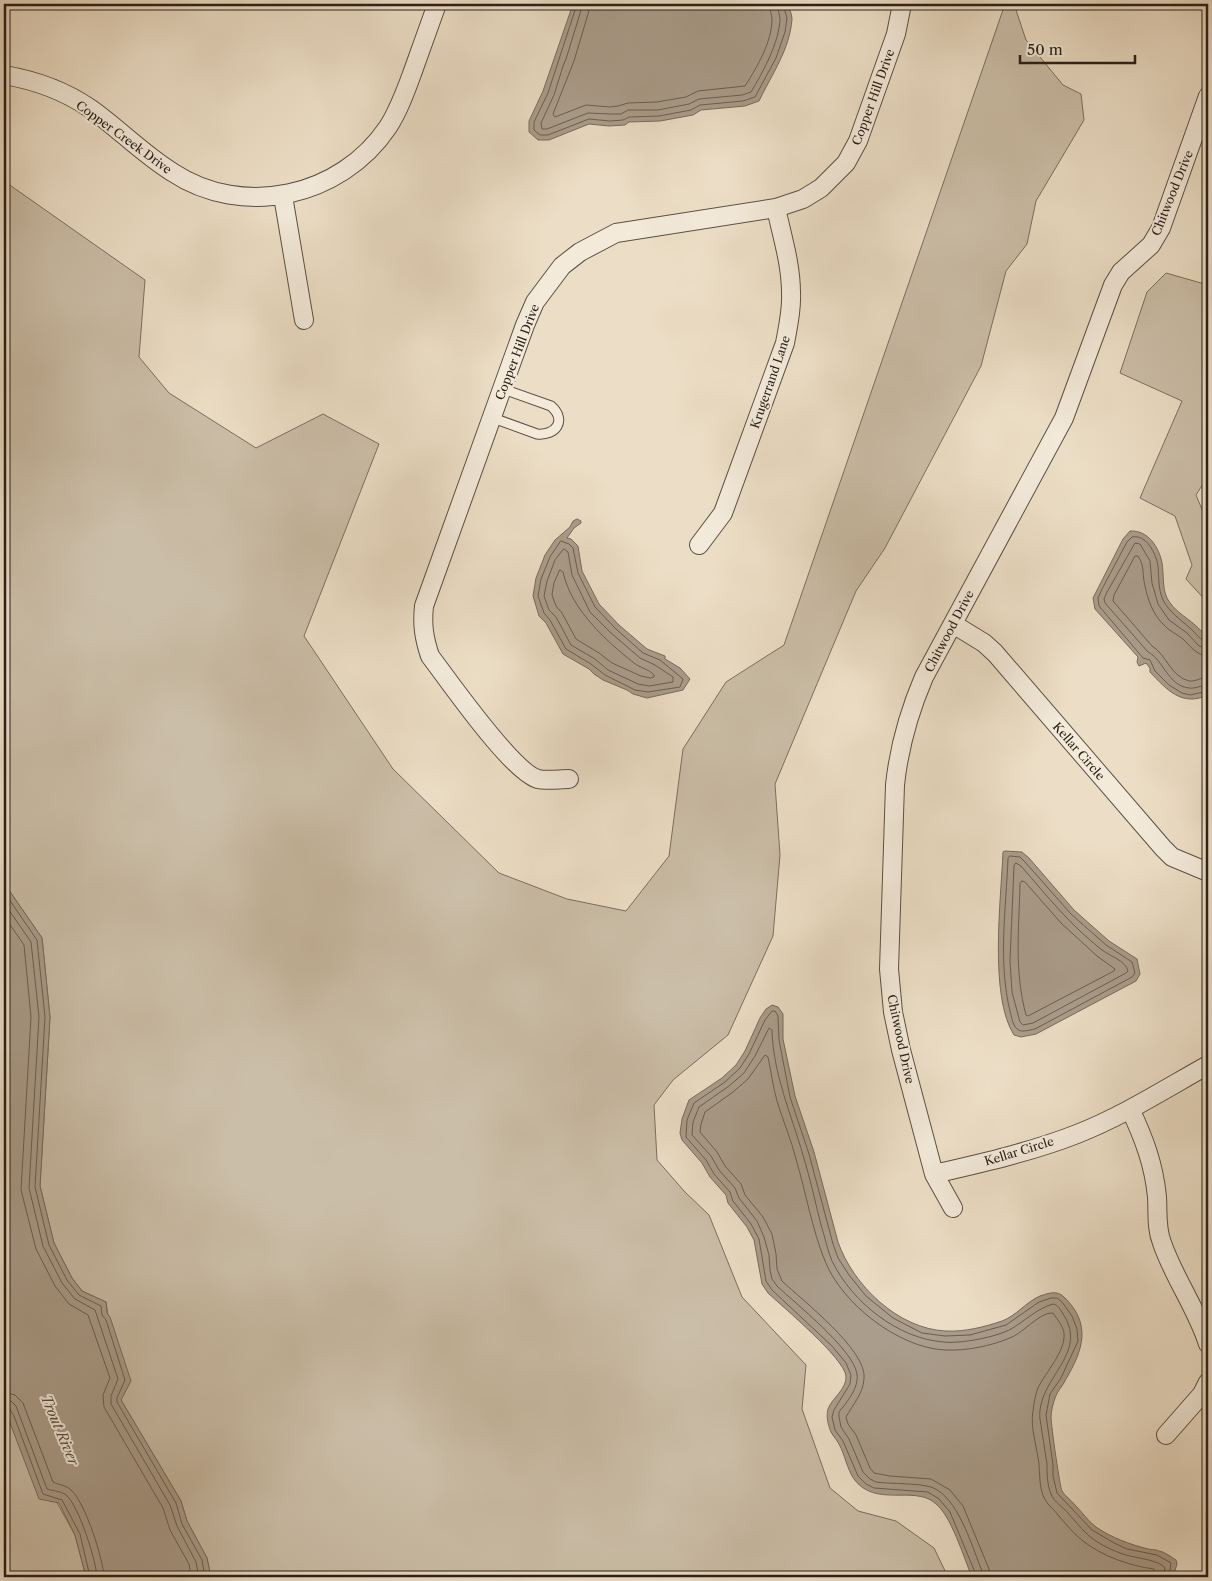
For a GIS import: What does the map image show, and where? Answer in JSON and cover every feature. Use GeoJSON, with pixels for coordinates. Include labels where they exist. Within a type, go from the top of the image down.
{"type":"FeatureCollection","features":[{"type":"Feature","properties":{"kind":"street","name":"Copper Creek Drive"},"geometry":{"type":"LineString","coordinates":[[4,75],[20,78],[63,93],[90,109],[172,172],[200,187],[237,196],[255,198],[283,196],[316,186],[340,174],[360,159],[376,143],[390,125],[403,99],[437,4]]}},
{"type":"Feature","properties":{"kind":"street","name":"Copper Hill Drive"},"geometry":{"type":"LineString","coordinates":[[569,779],[538,779],[522,770],[505,752],[430,656],[424,638],[422,622],[424,606],[525,325],[535,302],[562,266],[580,252],[616,233],[776,208],[803,199],[821,188],[846,163],[858,141],[896,34],[902,4]]}},
{"type":"Feature","properties":{"kind":"street","name":"Chitwood Drive"},"geometry":{"type":"LineString","coordinates":[[953,1208],[934,1174],[901,1050],[890,989],[894,794],[898,755],[913,702],[924,677],[1064,418],[1113,286],[1121,272],[1151,245],[1161,228],[1208,96]]}},
{"type":"Feature","properties":{"kind":"street"},"geometry":{"type":"LineString","coordinates":[[283,196],[304,320]]}},
{"type":"Feature","properties":{"kind":"street","name":"Krugerrand Lane"},"geometry":{"type":"LineString","coordinates":[[699,545],[724,513],[784,343],[790,317],[792,294],[789,270],[776,208]]}},
{"type":"Feature","properties":{"kind":"street","name":"Kellar Circle"},"geometry":{"type":"LineString","coordinates":[[953,624],[984,643],[995,653],[1163,848],[1179,861],[1208,872]]}},
{"type":"Feature","properties":{"kind":"street","name":"Kellar Circle"},"geometry":{"type":"LineString","coordinates":[[934,1174],[1036,1148],[1077,1134],[1130,1109],[1208,1065]]}},
{"type":"Feature","properties":{"kind":"street"},"geometry":{"type":"LineString","coordinates":[[1130,1109],[1144,1137],[1152,1165],[1157,1197],[1156,1220],[1161,1242],[1208,1344]]}},
{"type":"Feature","properties":{"kind":"street"},"geometry":{"type":"LineString","coordinates":[[1166,1434],[1202,1394],[1208,1382]]}},
{"type":"Feature","properties":{"kind":"lane"},"geometry":{"type":"LineString","coordinates":[[493,418],[544,435],[555,430],[558,423],[556,411],[551,406],[503,388]]}},
{"type":"Feature","properties":{"kind":"shaded area"},"geometry":{"type":"Polygon","coordinates":[[[1005,4],[1014,4],[1026,40],[1063,85],[1081,94],[1084,120],[1036,201],[1027,244],[1006,271],[981,366],[885,548],[856,591],[775,784],[780,855],[773,936],[728,1035],[673,1080],[654,1105],[657,1160],[685,1192],[709,1215],[742,1297],[806,1365],[802,1409],[830,1488],[858,1511],[896,1521],[934,1548],[948,1577],[211,1577],[207,1558],[187,1521],[181,1501],[121,1400],[106,1302],[82,1291],[72,1278],[54,1243],[40,1186],[50,1017],[42,938],[4,883],[4,181],[145,280],[139,357],[169,393],[256,448],[323,414],[379,444],[304,636],[393,769],[499,873],[567,899],[626,911],[669,856],[683,749],[726,682],[784,645],[1005,4]]]}},
{"type":"Feature","properties":{"kind":"shaded area"},"geometry":{"type":"Polygon","coordinates":[[[1166,273],[1208,285],[1208,476],[1196,495],[1208,524],[1208,603],[1186,579],[1192,565],[1175,516],[1140,498],[1182,401],[1120,373],[1147,292],[1166,273]]]}},
{"type":"Feature","properties":{"kind":"shaded area"},"geometry":{"type":"Polygon","coordinates":[[[4,1407],[75,1535],[86,1577],[4,1577],[4,1407]]]}},
{"type":"Feature","properties":{"kind":"water"},"geometry":{"type":"Polygon","coordinates":[[[573,4],[787,4],[792,19],[791,30],[775,71],[759,101],[745,106],[701,110],[693,115],[660,121],[629,122],[625,125],[609,126],[589,124],[549,140],[538,140],[529,132],[529,121],[543,91],[573,4]]]}},
{"type":"Feature","properties":{"kind":"water"},"geometry":{"type":"Polygon","coordinates":[[[577,519],[581,523],[574,528],[567,538],[571,539],[578,546],[582,571],[599,604],[619,625],[647,649],[665,656],[665,659],[680,668],[690,679],[683,690],[647,698],[633,694],[603,680],[589,669],[563,654],[546,623],[539,616],[533,596],[536,578],[545,555],[555,540],[577,519]]]}},
{"type":"Feature","properties":{"kind":"water"},"geometry":{"type":"Polygon","coordinates":[[[1130,531],[1142,533],[1152,541],[1162,563],[1167,598],[1176,610],[1197,627],[1208,639],[1208,695],[1190,699],[1176,695],[1169,690],[1150,672],[1150,668],[1146,663],[1139,666],[1137,662],[1138,657],[1095,609],[1093,598],[1123,539],[1130,531]]]}},
{"type":"Feature","properties":{"kind":"water"},"geometry":{"type":"Polygon","coordinates":[[[1003,852],[1022,852],[1029,858],[1074,910],[1109,941],[1137,959],[1140,974],[1136,981],[1036,1034],[1021,1037],[1014,1035],[1006,1018],[1001,997],[998,947],[1003,852]]]}},
{"type":"Feature","properties":{"kind":"water","name":"Trout River"},"geometry":{"type":"Polygon","coordinates":[[[4,883],[42,938],[50,1017],[40,1186],[54,1243],[72,1278],[82,1291],[106,1302],[107,1313],[131,1381],[121,1400],[181,1501],[187,1521],[207,1558],[211,1577],[86,1577],[75,1535],[59,1503],[39,1499],[4,1407],[4,883]]]}},
{"type":"Feature","properties":{"kind":"water"},"geometry":{"type":"Polygon","coordinates":[[[772,1005],[778,1007],[783,1014],[783,1039],[795,1096],[814,1152],[838,1242],[854,1274],[866,1289],[895,1313],[911,1322],[928,1328],[946,1331],[974,1329],[1002,1321],[1040,1296],[1056,1293],[1064,1297],[1079,1317],[1082,1337],[1077,1358],[1056,1395],[1051,1412],[1062,1491],[1090,1522],[1102,1531],[1127,1543],[1163,1552],[1176,1560],[1177,1564],[1173,1577],[972,1577],[952,1527],[935,1503],[926,1498],[916,1496],[883,1495],[863,1488],[854,1479],[839,1444],[831,1432],[827,1418],[830,1405],[846,1381],[843,1368],[825,1346],[768,1293],[762,1284],[754,1240],[747,1227],[728,1203],[726,1195],[682,1140],[680,1133],[682,1119],[689,1100],[722,1078],[736,1065],[745,1051],[760,1018],[766,1009],[772,1005]]]}}]}
